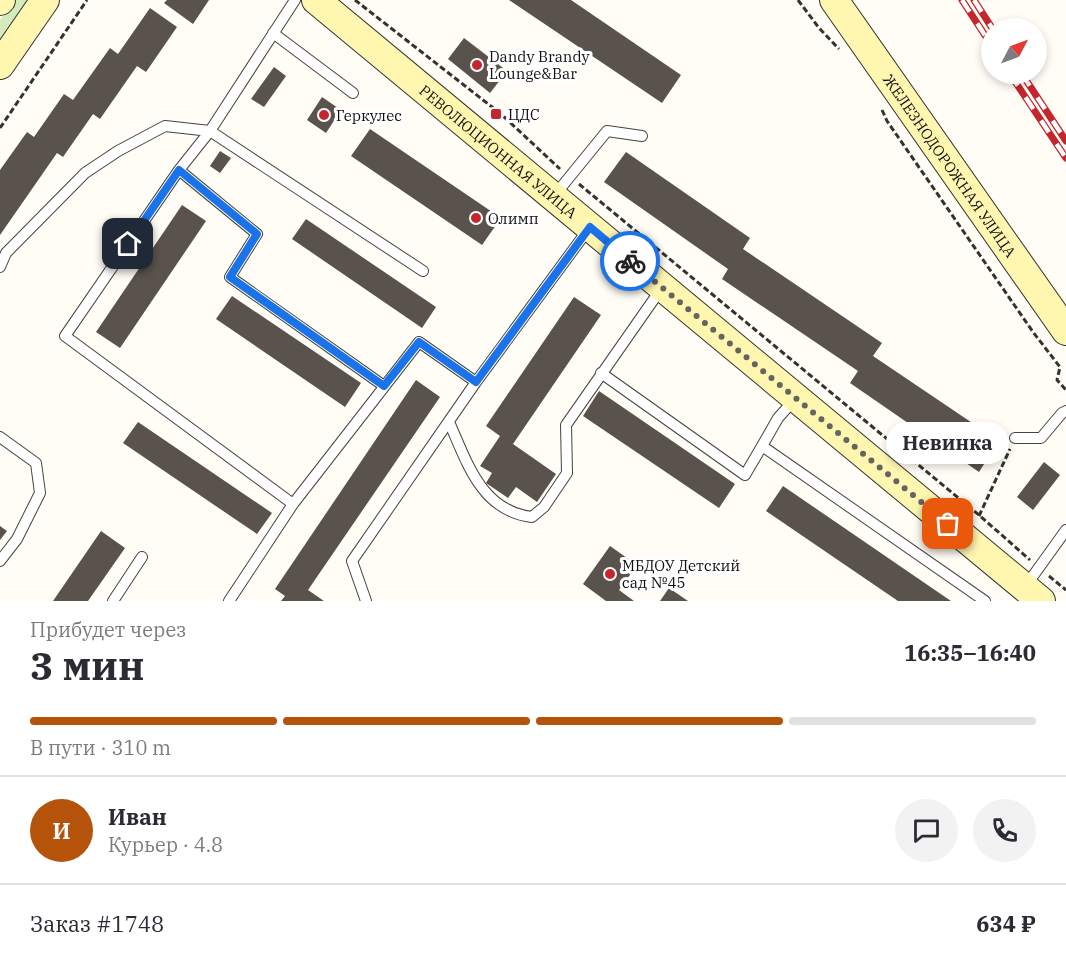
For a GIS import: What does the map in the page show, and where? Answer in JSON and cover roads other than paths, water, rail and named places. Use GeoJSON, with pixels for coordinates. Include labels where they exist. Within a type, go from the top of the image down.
{"type":"FeatureCollection","features":[{"type":"Feature","properties":{"kind":"main road"},"geometry":{"type":"LineString","coordinates":[[0,65],[45,0]]}},
{"type":"Feature","properties":{"kind":"main road","name":"РЕВОЛЮЦИОННАЯ УЛИЦА"},"geometry":{"type":"LineString","coordinates":[[316,0],[522,172],[561,186],[590,227],[662,288],[796,398],[1035,585]]}},
{"type":"Feature","properties":{"kind":"main road","name":"ЖЕЛЕЗНОДОРОЖНАЯ УЛИЦА"},"geometry":{"type":"LineString","coordinates":[[834,0],[1066,331]]}},
{"type":"Feature","properties":{"kind":"lane"},"geometry":{"type":"LineString","coordinates":[[293,504],[65,336],[179,170],[210,131],[295,0]]}},
{"type":"Feature","properties":{"kind":"lane"},"geometry":{"type":"LineString","coordinates":[[273,33],[353,93]]}},
{"type":"Feature","properties":{"kind":"lane"},"geometry":{"type":"LineString","coordinates":[[0,267],[6,253],[85,173],[118,151],[165,126],[210,131],[423,271]]}},
{"type":"Feature","properties":{"kind":"lane"},"geometry":{"type":"LineString","coordinates":[[561,186],[607,131],[642,136]]}},
{"type":"Feature","properties":{"kind":"lane"},"geometry":{"type":"LineString","coordinates":[[179,170],[257,234],[230,277],[384,386]]}},
{"type":"Feature","properties":{"kind":"lane"},"geometry":{"type":"LineString","coordinates":[[366,601],[352,561],[476,382],[590,227]]}},
{"type":"Feature","properties":{"kind":"lane"},"geometry":{"type":"LineString","coordinates":[[449,422],[474,478],[489,496],[516,515],[532,517],[544,507],[567,472],[566,425],[662,288]]}},
{"type":"Feature","properties":{"kind":"lane"},"geometry":{"type":"LineString","coordinates":[[229,601],[293,504],[419,342],[476,382]]}},
{"type":"Feature","properties":{"kind":"lane"},"geometry":{"type":"LineString","coordinates":[[601,373],[745,475],[778,418],[796,398]]}},
{"type":"Feature","properties":{"kind":"lane"},"geometry":{"type":"LineString","coordinates":[[1015,438],[1041,438],[1066,411]]}},
{"type":"Feature","properties":{"kind":"lane"},"geometry":{"type":"LineString","coordinates":[[0,437],[36,463],[40,493],[17,539],[0,561]]}},
{"type":"Feature","properties":{"kind":"lane"},"geometry":{"type":"LineString","coordinates":[[762,446],[985,601]]}},
{"type":"Feature","properties":{"kind":"lane"},"geometry":{"type":"LineString","coordinates":[[1035,585],[1066,530]]}},
{"type":"Feature","properties":{"kind":"lane"},"geometry":{"type":"LineString","coordinates":[[112,601],[142,557]]}},
{"type":"Feature","properties":{"kind":"railway"},"geometry":{"type":"LineString","coordinates":[[962,0],[981,29]]}},
{"type":"Feature","properties":{"kind":"railway"},"geometry":{"type":"LineString","coordinates":[[974,0],[986,18]]}},
{"type":"Feature","properties":{"kind":"railway"},"geometry":{"type":"LineString","coordinates":[[1017,84],[1066,158]]}},
{"type":"Feature","properties":{"kind":"railway"},"geometry":{"type":"LineString","coordinates":[[1029,84],[1066,141]]}},
{"type":"Feature","properties":{"kind":"place","name":"Dandy Brandy Lounge&Bar"},"geometry":{"type":"Point","coordinates":[477,65]}},
{"type":"Feature","properties":{"kind":"place","name":"ЦДС"},"geometry":{"type":"Point","coordinates":[496,114]}},
{"type":"Feature","properties":{"kind":"place","name":"Геркулес"},"geometry":{"type":"Point","coordinates":[324,115]}},
{"type":"Feature","properties":{"kind":"place","name":"Олимп"},"geometry":{"type":"Point","coordinates":[476,218]}},
{"type":"Feature","properties":{"kind":"place","name":"Невинка"},"geometry":{"type":"Point","coordinates":[948,524]}},
{"type":"Feature","properties":{"kind":"place","name":"МБДОУ Детский сад №45"},"geometry":{"type":"Point","coordinates":[610,574]}}]}
